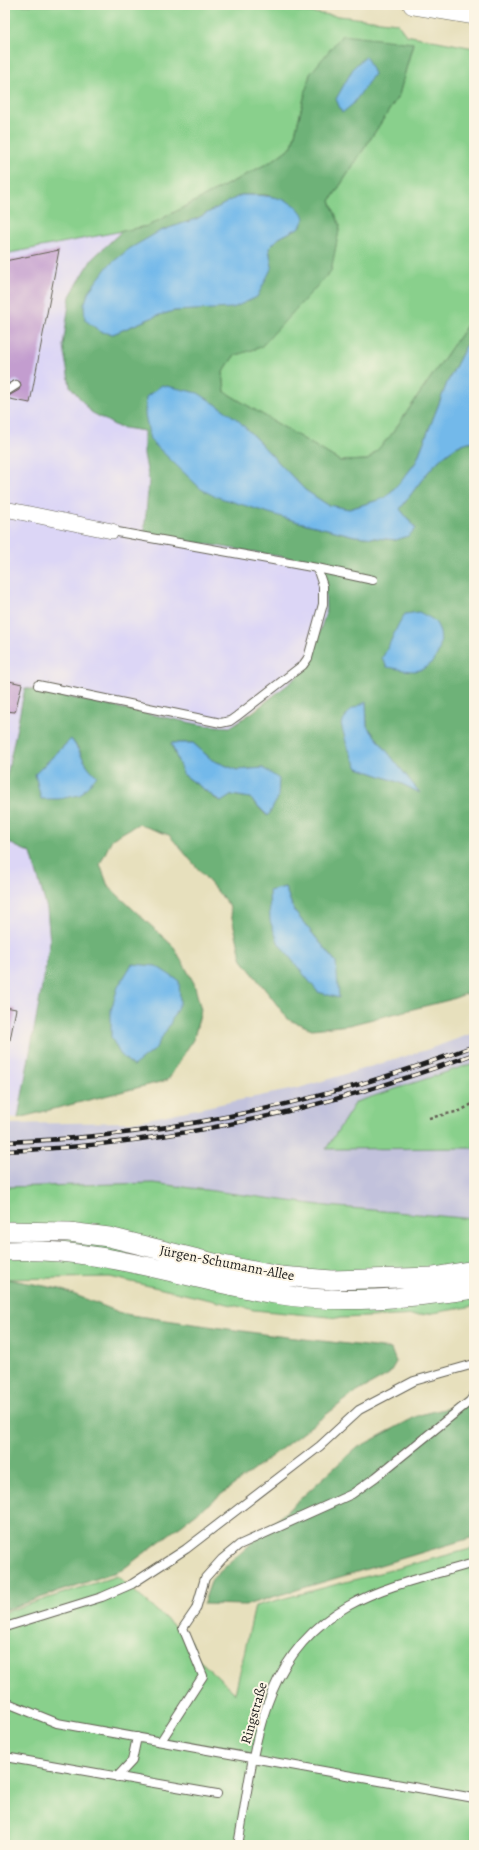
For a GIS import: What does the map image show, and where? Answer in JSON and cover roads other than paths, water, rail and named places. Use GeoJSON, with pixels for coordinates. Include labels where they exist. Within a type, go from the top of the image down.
{"type":"FeatureCollection","features":[{"type":"Feature","properties":{"kind":"street"},"geometry":{"type":"LineString","coordinates":[[413,5],[474,15]]}},
{"type":"Feature","properties":{"kind":"street"},"geometry":{"type":"LineString","coordinates":[[5,509],[112,531]]}},
{"type":"Feature","properties":{"kind":"street","name":"Jürgen-Schumann-Allee"},"geometry":{"type":"LineString","coordinates":[[5,1231],[69,1232],[109,1237],[218,1264],[280,1276],[332,1280],[432,1277],[474,1270]]}},
{"type":"Feature","properties":{"kind":"street","name":"Jürgen-Schumann-Allee"},"geometry":{"type":"LineString","coordinates":[[5,1251],[29,1250],[68,1252],[114,1258],[246,1289],[326,1299],[382,1298],[437,1294],[474,1289]]}},
{"type":"Feature","properties":{"kind":"lane"},"geometry":{"type":"LineString","coordinates":[[5,392],[16,385]]}},
{"type":"Feature","properties":{"kind":"lane"},"geometry":{"type":"LineString","coordinates":[[112,531],[317,568],[373,580]]}},
{"type":"Feature","properties":{"kind":"lane"},"geometry":{"type":"LineString","coordinates":[[38,685],[221,724],[230,721],[303,665],[308,658],[323,604],[322,586],[317,568]]}},
{"type":"Feature","properties":{"kind":"lane"},"geometry":{"type":"LineString","coordinates":[[5,1627],[102,1597],[132,1584],[186,1549],[320,1446],[359,1410],[414,1381],[474,1364]]}},
{"type":"Feature","properties":{"kind":"lane"},"geometry":{"type":"LineString","coordinates":[[160,1741],[203,1676],[183,1628],[196,1610],[205,1578],[222,1559],[239,1545],[352,1494],[376,1477],[458,1411],[470,1401],[474,1395]]}},
{"type":"Feature","properties":{"kind":"lane","name":"Ringstraße"},"geometry":{"type":"LineString","coordinates":[[238,1845],[264,1714],[272,1688],[289,1658],[315,1628],[349,1605],[377,1593],[474,1563]]}},
{"type":"Feature","properties":{"kind":"lane"},"geometry":{"type":"LineString","coordinates":[[5,1702],[57,1724],[160,1741],[254,1760],[474,1798]]}},
{"type":"Feature","properties":{"kind":"lane"},"geometry":{"type":"LineString","coordinates":[[117,1776],[132,1761],[137,1737]]}},
{"type":"Feature","properties":{"kind":"lane"},"geometry":{"type":"LineString","coordinates":[[5,1757],[218,1794]]}},
{"type":"Feature","properties":{"kind":"water"},"geometry":{"type":"Polygon","coordinates":[[[366,56],[374,74],[353,104],[342,113],[336,99],[354,67],[366,56]]]}},
{"type":"Feature","properties":{"kind":"water"},"geometry":{"type":"Polygon","coordinates":[[[241,195],[275,197],[282,199],[295,206],[305,217],[300,227],[279,238],[269,248],[272,267],[257,297],[233,308],[174,311],[156,316],[113,334],[101,332],[85,320],[84,305],[89,291],[108,266],[129,249],[160,231],[196,219],[241,195]]]}},
{"type":"Feature","properties":{"kind":"water"},"geometry":{"type":"Polygon","coordinates":[[[474,336],[474,441],[463,444],[452,450],[423,478],[400,509],[416,529],[408,536],[396,540],[355,536],[295,521],[214,496],[201,489],[150,440],[145,414],[146,397],[162,385],[198,393],[238,420],[305,490],[328,505],[349,509],[385,498],[403,479],[416,462],[447,383],[470,338],[474,336]]]}},
{"type":"Feature","properties":{"kind":"water"},"geometry":{"type":"Polygon","coordinates":[[[419,612],[434,621],[439,628],[441,642],[436,656],[427,667],[416,671],[387,667],[382,658],[402,619],[405,614],[419,612]]]}},
{"type":"Feature","properties":{"kind":"water"},"geometry":{"type":"Polygon","coordinates":[[[366,702],[367,726],[420,793],[398,782],[358,768],[347,746],[341,724],[350,710],[366,702]]]}},
{"type":"Feature","properties":{"kind":"water"},"geometry":{"type":"Polygon","coordinates":[[[71,739],[92,772],[97,776],[80,795],[59,799],[41,799],[35,774],[71,739]]]}},
{"type":"Feature","properties":{"kind":"water"},"geometry":{"type":"Polygon","coordinates":[[[171,743],[193,743],[212,760],[237,770],[263,768],[279,779],[278,798],[268,816],[250,798],[232,795],[221,802],[183,774],[171,743]]]}},
{"type":"Feature","properties":{"kind":"water"},"geometry":{"type":"Polygon","coordinates":[[[285,887],[294,911],[336,962],[339,998],[318,992],[279,944],[270,921],[269,891],[285,887]]]}},
{"type":"Feature","properties":{"kind":"water"},"geometry":{"type":"Polygon","coordinates":[[[132,964],[156,966],[179,981],[180,1002],[170,1024],[155,1049],[133,1066],[120,1054],[111,1037],[111,1010],[118,987],[132,964]]]}},
{"type":"Feature","properties":{"kind":"railway"},"geometry":{"type":"LineString","coordinates":[[5,1142],[65,1139],[125,1133],[244,1113],[302,1100],[360,1084],[418,1066],[474,1046]]}},
{"type":"Feature","properties":{"kind":"railway"},"geometry":{"type":"LineString","coordinates":[[5,1151],[125,1141],[243,1121],[302,1108],[360,1092],[474,1054]]}}]}
